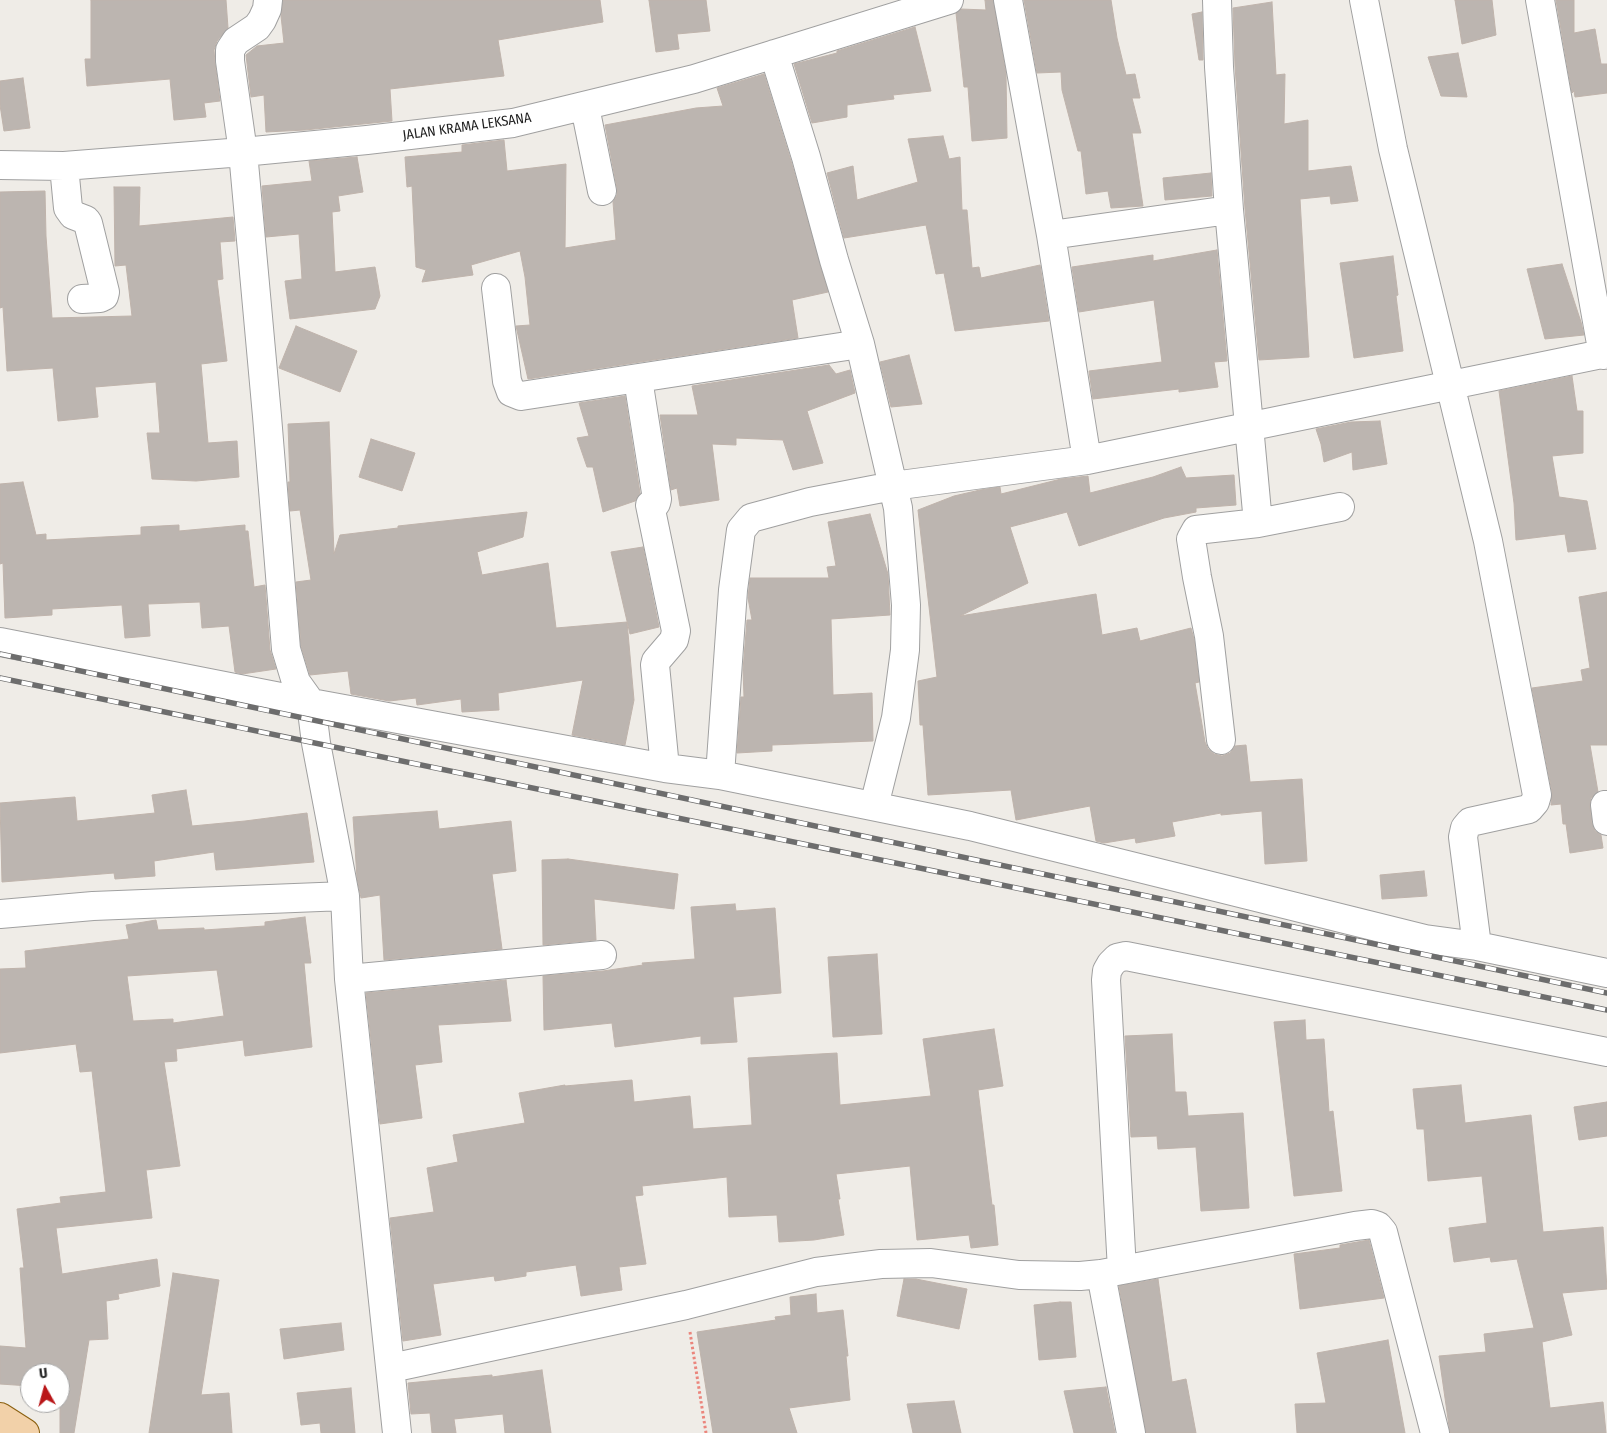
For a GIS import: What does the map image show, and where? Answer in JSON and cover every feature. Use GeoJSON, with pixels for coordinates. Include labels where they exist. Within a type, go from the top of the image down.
{"type":"FeatureCollection","features":[{"type":"Feature","properties":{"kind":"main road"},"geometry":{"type":"LineString","coordinates":[[0,1417],[25,1433]]}},
{"type":"Feature","properties":{"kind":"street"},"geometry":{"type":"LineString","coordinates":[[268,0],[267,9],[257,27],[236,41],[230,50],[230,61],[243,152],[286,649],[296,682],[312,703],[316,743],[345,896],[349,980],[397,1433]]}},
{"type":"Feature","properties":{"kind":"street","name":"JALAN KRAMA LEKSANA"},"geometry":{"type":"LineString","coordinates":[[0,165],[64,166],[243,152],[513,123],[694,79],[949,0]]}},
{"type":"Feature","properties":{"kind":"street"},"geometry":{"type":"LineString","coordinates":[[1008,0],[1051,235],[1087,460]]}},
{"type":"Feature","properties":{"kind":"street"},"geometry":{"type":"LineString","coordinates":[[1217,0],[1219,67],[1229,210],[1258,523]]}},
{"type":"Feature","properties":{"kind":"street"},"geometry":{"type":"LineString","coordinates":[[1364,0],[1393,149],[1488,541],[1537,795],[1535,802],[1529,808],[1470,822],[1465,828],[1463,837],[1477,946]]}},
{"type":"Feature","properties":{"kind":"street"},"geometry":{"type":"LineString","coordinates":[[720,774],[733,590],[741,530],[751,518],[810,502],[893,486],[1087,460],[1605,354],[1540,0]]}},
{"type":"Feature","properties":{"kind":"street"},"geometry":{"type":"LineString","coordinates":[[774,54],[860,344],[898,508],[906,605],[905,650],[896,718],[874,806]]}},
{"type":"Feature","properties":{"kind":"street"},"geometry":{"type":"LineString","coordinates":[[585,107],[602,191]]}},
{"type":"Feature","properties":{"kind":"street"},"geometry":{"type":"LineString","coordinates":[[64,166],[68,208],[73,215],[86,220],[88,223],[105,292],[104,296],[100,298],[82,299]]}},
{"type":"Feature","properties":{"kind":"street"},"geometry":{"type":"LineString","coordinates":[[1051,235],[1229,210]]}},
{"type":"Feature","properties":{"kind":"street"},"geometry":{"type":"LineString","coordinates":[[496,288],[507,381],[511,392],[521,396],[860,344]]}},
{"type":"Feature","properties":{"kind":"street"},"geometry":{"type":"LineString","coordinates":[[638,379],[657,499],[656,503],[650,505],[676,631],[674,640],[656,661],[655,665],[665,768]]}},
{"type":"Feature","properties":{"kind":"street"},"geometry":{"type":"LineString","coordinates":[[1220,740],[1209,636],[1196,577],[1191,539],[1196,530],[1258,523],[1340,507]]}},
{"type":"Feature","properties":{"kind":"street"},"geometry":{"type":"LineString","coordinates":[[0,642],[312,703],[665,768],[720,774],[970,826],[1425,939],[1477,946],[1607,973]]}},
{"type":"Feature","properties":{"kind":"street"},"geometry":{"type":"LineString","coordinates":[[0,914],[93,906],[345,896]]}},
{"type":"Feature","properties":{"kind":"street"},"geometry":{"type":"LineString","coordinates":[[349,980],[602,954]]}},
{"type":"Feature","properties":{"kind":"street"},"geometry":{"type":"LineString","coordinates":[[1131,1433],[1112,1272],[1106,980],[1107,971],[1117,958],[1126,956],[1607,1052]]}},
{"type":"Feature","properties":{"kind":"street"},"geometry":{"type":"LineString","coordinates":[[391,1368],[686,1304],[816,1272],[881,1264],[931,1263],[1019,1275],[1080,1276],[1112,1272],[1372,1224],[1378,1226],[1383,1232],[1435,1433]]}},
{"type":"Feature","properties":{"kind":"path"},"geometry":{"type":"LineString","coordinates":[[686,1304],[706,1433]]}},
{"type":"Feature","properties":{"kind":"building"},"geometry":{"type":"Polygon","coordinates":[[[91,0],[226,0],[228,28],[217,41],[214,50],[220,101],[204,103],[206,117],[174,120],[170,79],[87,86],[85,59],[91,59],[91,0]]]}},
{"type":"Feature","properties":{"kind":"building"},"geometry":{"type":"Polygon","coordinates":[[[283,0],[600,0],[603,22],[498,40],[504,76],[390,89],[392,121],[266,132],[264,95],[251,97],[246,55],[257,46],[284,43],[281,16],[283,0]]]}},
{"type":"Feature","properties":{"kind":"building"},"geometry":{"type":"Polygon","coordinates":[[[649,0],[706,0],[710,31],[677,34],[679,49],[656,52],[649,0]]]}},
{"type":"Feature","properties":{"kind":"building"},"geometry":{"type":"Polygon","coordinates":[[[985,0],[993,0],[1006,74],[1007,138],[972,141],[968,87],[964,87],[956,13],[961,9],[986,10],[985,0]]]}},
{"type":"Feature","properties":{"kind":"building"},"geometry":{"type":"Polygon","coordinates":[[[1024,0],[1111,0],[1117,38],[1126,75],[1135,74],[1140,98],[1132,98],[1141,133],[1132,133],[1143,206],[1111,208],[1108,191],[1086,194],[1081,151],[1078,151],[1062,90],[1061,72],[1037,73],[1024,0]]]}},
{"type":"Feature","properties":{"kind":"building"},"geometry":{"type":"Polygon","coordinates":[[[1455,0],[1492,0],[1496,35],[1462,44],[1455,0]]]}},
{"type":"Feature","properties":{"kind":"building"},"geometry":{"type":"Polygon","coordinates":[[[1556,0],[1574,0],[1574,33],[1595,29],[1601,64],[1607,64],[1607,93],[1575,97],[1574,91],[1572,93],[1556,0]]]}},
{"type":"Feature","properties":{"kind":"building"},"geometry":{"type":"Polygon","coordinates":[[[1272,2],[1276,75],[1285,74],[1284,124],[1308,120],[1308,171],[1351,166],[1358,201],[1331,204],[1330,196],[1300,199],[1309,357],[1259,360],[1245,209],[1233,8],[1272,2]]]}},
{"type":"Feature","properties":{"kind":"building"},"geometry":{"type":"Polygon","coordinates":[[[1202,12],[1203,60],[1199,60],[1192,14],[1202,12]]]}},
{"type":"Feature","properties":{"kind":"building"},"geometry":{"type":"Polygon","coordinates":[[[915,27],[931,91],[893,95],[894,99],[847,105],[847,117],[812,123],[794,64],[837,53],[837,51],[915,27]]]}},
{"type":"Feature","properties":{"kind":"building"},"geometry":{"type":"Polygon","coordinates":[[[1458,53],[1467,97],[1441,96],[1428,57],[1458,53]]]}},
{"type":"Feature","properties":{"kind":"building"},"geometry":{"type":"Polygon","coordinates":[[[764,74],[828,292],[792,300],[798,338],[528,379],[516,326],[530,325],[520,251],[471,265],[473,275],[422,282],[426,270],[416,267],[412,186],[407,187],[405,157],[462,152],[462,145],[504,140],[507,171],[566,164],[565,248],[616,240],[613,202],[617,195],[617,188],[605,125],[696,108],[723,106],[717,88],[764,74]]]}},
{"type":"Feature","properties":{"kind":"building"},"geometry":{"type":"Polygon","coordinates":[[[23,78],[30,128],[4,131],[0,105],[0,81],[23,78]]]}},
{"type":"Feature","properties":{"kind":"building"},"geometry":{"type":"Polygon","coordinates":[[[943,136],[949,159],[960,157],[962,210],[967,210],[972,268],[979,267],[981,278],[1040,265],[1049,321],[955,331],[944,273],[936,274],[926,225],[844,238],[827,173],[853,166],[857,200],[918,182],[908,139],[943,136]]]}},
{"type":"Feature","properties":{"kind":"building"},"geometry":{"type":"Polygon","coordinates":[[[357,157],[363,192],[338,196],[340,211],[332,212],[335,272],[375,267],[380,296],[375,309],[290,319],[285,281],[302,279],[299,234],[266,237],[262,186],[312,181],[309,161],[357,157]]]}},
{"type":"Feature","properties":{"kind":"building"},"geometry":{"type":"Polygon","coordinates":[[[1211,173],[1212,196],[1165,200],[1163,178],[1211,173]]]}},
{"type":"Feature","properties":{"kind":"building"},"geometry":{"type":"Polygon","coordinates":[[[114,187],[140,187],[139,226],[233,217],[235,241],[220,242],[223,279],[217,280],[227,361],[201,364],[208,443],[237,441],[239,477],[196,481],[152,479],[147,433],[160,433],[156,382],[95,387],[98,417],[58,421],[53,368],[7,371],[3,307],[0,308],[0,192],[45,191],[52,318],[132,316],[126,265],[115,266],[114,187]]]}},
{"type":"Feature","properties":{"kind":"building"},"geometry":{"type":"Polygon","coordinates":[[[1217,250],[1227,361],[1214,362],[1218,387],[1179,392],[1179,389],[1093,399],[1089,371],[1162,362],[1154,300],[1079,312],[1072,267],[1153,255],[1153,261],[1217,250]]]}},
{"type":"Feature","properties":{"kind":"building"},"geometry":{"type":"Polygon","coordinates":[[[1393,256],[1403,351],[1354,358],[1340,263],[1393,256]]]}},
{"type":"Feature","properties":{"kind":"building"},"geometry":{"type":"Polygon","coordinates":[[[1562,264],[1584,335],[1545,339],[1527,269],[1562,264]]]}},
{"type":"Feature","properties":{"kind":"building"},"geometry":{"type":"Polygon","coordinates":[[[296,326],[357,351],[340,392],[279,368],[296,326]]]}},
{"type":"Feature","properties":{"kind":"building"},"geometry":{"type":"Polygon","coordinates":[[[909,355],[922,404],[891,407],[880,362],[909,355]]]}},
{"type":"Feature","properties":{"kind":"building"},"geometry":{"type":"Polygon","coordinates":[[[829,365],[836,374],[850,370],[855,393],[807,411],[823,463],[793,470],[783,440],[736,438],[736,445],[712,444],[719,500],[680,506],[677,488],[671,490],[660,415],[698,415],[692,386],[829,365]]]}},
{"type":"Feature","properties":{"kind":"building"},"geometry":{"type":"Polygon","coordinates":[[[1572,376],[1577,411],[1583,411],[1583,453],[1552,456],[1559,497],[1587,501],[1596,549],[1568,552],[1565,534],[1516,540],[1514,503],[1499,391],[1572,376]]]}},
{"type":"Feature","properties":{"kind":"building"},"geometry":{"type":"Polygon","coordinates":[[[625,396],[640,493],[635,501],[603,512],[593,467],[587,467],[577,438],[589,436],[579,403],[625,396]]]}},
{"type":"Feature","properties":{"kind":"building"},"geometry":{"type":"Polygon","coordinates":[[[1380,421],[1387,464],[1353,470],[1352,452],[1324,462],[1316,429],[1351,422],[1380,421]]]}},
{"type":"Feature","properties":{"kind":"building"},"geometry":{"type":"Polygon","coordinates":[[[329,422],[334,554],[340,535],[398,528],[398,526],[527,512],[523,537],[477,552],[482,575],[548,563],[556,628],[627,622],[634,700],[625,745],[572,735],[583,680],[498,693],[499,710],[462,712],[461,699],[417,705],[416,698],[389,701],[351,694],[348,671],[310,675],[301,646],[296,582],[311,580],[300,510],[290,511],[288,424],[329,422]]]}},
{"type":"Feature","properties":{"kind":"building"},"geometry":{"type":"Polygon","coordinates":[[[371,439],[415,453],[402,491],[359,477],[371,439]]]}},
{"type":"Feature","properties":{"kind":"building"},"geometry":{"type":"Polygon","coordinates":[[[1181,467],[1186,478],[1234,475],[1236,505],[1196,508],[1196,512],[1164,518],[1079,546],[1067,512],[1010,527],[1028,583],[960,616],[1096,594],[1102,635],[1137,628],[1140,641],[1191,628],[1199,682],[1195,683],[1205,742],[1208,749],[1214,754],[1222,756],[1230,753],[1235,746],[1246,745],[1250,782],[1302,779],[1307,861],[1265,864],[1262,811],[1221,815],[1221,813],[1172,822],[1175,836],[1136,843],[1135,838],[1104,843],[1096,841],[1090,806],[1016,820],[1011,790],[928,795],[923,725],[920,725],[918,681],[937,677],[918,510],[954,496],[980,490],[1000,487],[1001,494],[1061,479],[1088,476],[1090,493],[1153,477],[1181,467]]]}},
{"type":"Feature","properties":{"kind":"building"},"geometry":{"type":"Polygon","coordinates":[[[23,482],[36,535],[46,534],[46,540],[141,535],[141,527],[179,525],[179,531],[245,525],[245,531],[248,531],[254,587],[265,585],[270,650],[276,669],[242,674],[235,672],[229,626],[202,628],[200,602],[148,604],[150,636],[125,638],[122,605],[52,609],[52,615],[5,618],[3,563],[0,564],[0,484],[23,482]]]}},
{"type":"Feature","properties":{"kind":"building"},"geometry":{"type":"Polygon","coordinates":[[[870,514],[888,574],[890,615],[831,619],[833,695],[872,693],[873,741],[772,745],[772,751],[737,753],[741,697],[744,697],[743,670],[747,620],[752,620],[748,598],[750,578],[829,578],[827,567],[836,566],[828,522],[870,514]]]}},
{"type":"Feature","properties":{"kind":"building"},"geometry":{"type":"Polygon","coordinates":[[[643,547],[659,627],[630,634],[611,552],[643,547]]]}},
{"type":"Feature","properties":{"kind":"building"},"geometry":{"type":"Polygon","coordinates":[[[1607,592],[1607,745],[1590,745],[1598,792],[1591,798],[1592,823],[1595,831],[1601,835],[1603,848],[1570,853],[1566,824],[1563,824],[1561,804],[1551,805],[1552,792],[1532,688],[1583,681],[1581,670],[1590,668],[1579,597],[1607,592]]]}},
{"type":"Feature","properties":{"kind":"building"},"geometry":{"type":"Polygon","coordinates":[[[186,790],[192,826],[307,813],[314,862],[216,870],[214,852],[154,861],[155,876],[115,879],[114,873],[2,882],[0,803],[75,797],[77,821],[155,813],[152,795],[186,790]]]}},
{"type":"Feature","properties":{"kind":"building"},"geometry":{"type":"Polygon","coordinates":[[[437,811],[439,829],[511,821],[516,871],[492,874],[502,949],[384,960],[380,895],[361,898],[357,878],[353,817],[437,811]]]}},
{"type":"Feature","properties":{"kind":"building"},"geometry":{"type":"Polygon","coordinates":[[[568,859],[678,874],[674,909],[594,899],[596,940],[543,945],[542,860],[568,859]]]}},
{"type":"Feature","properties":{"kind":"building"},"geometry":{"type":"Polygon","coordinates":[[[1424,871],[1427,896],[1382,899],[1380,875],[1424,871]]]}},
{"type":"Feature","properties":{"kind":"building"},"geometry":{"type":"Polygon","coordinates":[[[735,904],[736,911],[775,908],[781,993],[733,997],[737,1042],[701,1044],[701,1036],[615,1047],[612,1023],[544,1030],[543,976],[603,971],[643,965],[642,963],[695,959],[691,907],[735,904]]]}},
{"type":"Feature","properties":{"kind":"building"},"geometry":{"type":"Polygon","coordinates":[[[305,917],[311,963],[304,963],[312,1047],[245,1056],[243,1040],[176,1049],[177,1061],[164,1062],[180,1166],[146,1170],[152,1218],[56,1228],[62,1274],[157,1259],[160,1286],[118,1294],[119,1299],[106,1301],[108,1339],[89,1340],[74,1433],[60,1433],[60,1413],[70,1413],[70,1363],[20,1363],[20,1385],[0,1384],[0,1346],[26,1348],[20,1268],[24,1268],[17,1209],[61,1203],[60,1197],[106,1192],[92,1071],[80,1072],[76,1044],[0,1053],[0,969],[26,968],[25,951],[129,939],[126,925],[156,920],[158,930],[204,928],[204,930],[265,926],[265,922],[305,917]],[[217,970],[127,976],[133,1021],[173,1019],[173,1023],[224,1016],[217,970]]]}},
{"type":"Feature","properties":{"kind":"building"},"geometry":{"type":"Polygon","coordinates":[[[877,954],[882,1034],[833,1037],[828,957],[877,954]]]}},
{"type":"Feature","properties":{"kind":"building"},"geometry":{"type":"Polygon","coordinates":[[[506,980],[511,1021],[438,1025],[442,1062],[415,1065],[422,1118],[380,1124],[366,993],[506,980]]]}},
{"type":"Feature","properties":{"kind":"building"},"geometry":{"type":"Polygon","coordinates":[[[1305,1020],[1306,1040],[1324,1039],[1329,1112],[1333,1111],[1342,1191],[1294,1196],[1274,1022],[1305,1020]]]}},
{"type":"Feature","properties":{"kind":"building"},"geometry":{"type":"Polygon","coordinates":[[[994,1029],[1003,1086],[978,1090],[998,1245],[971,1248],[969,1235],[917,1240],[910,1166],[836,1174],[844,1235],[814,1240],[779,1242],[777,1215],[729,1217],[727,1177],[642,1186],[643,1195],[635,1196],[646,1264],[619,1267],[622,1290],[581,1296],[576,1265],[526,1272],[526,1276],[495,1281],[494,1276],[433,1284],[441,1335],[403,1341],[390,1218],[434,1212],[427,1168],[458,1162],[453,1135],[525,1123],[519,1093],[565,1085],[632,1080],[634,1102],[690,1096],[693,1129],[752,1125],[748,1058],[837,1053],[840,1105],[931,1096],[923,1039],[994,1029]]]}},
{"type":"Feature","properties":{"kind":"building"},"geometry":{"type":"Polygon","coordinates":[[[1172,1034],[1175,1092],[1186,1092],[1188,1116],[1243,1113],[1249,1208],[1201,1211],[1196,1147],[1158,1149],[1157,1136],[1131,1137],[1125,1036],[1172,1034]]]}},
{"type":"Feature","properties":{"kind":"building"},"geometry":{"type":"Polygon","coordinates":[[[1461,1085],[1465,1123],[1531,1115],[1543,1232],[1603,1227],[1607,1289],[1562,1293],[1572,1335],[1542,1342],[1550,1408],[1603,1402],[1606,1433],[1450,1433],[1439,1356],[1486,1352],[1484,1334],[1534,1328],[1517,1259],[1491,1262],[1490,1257],[1454,1262],[1449,1228],[1487,1223],[1482,1176],[1428,1181],[1424,1129],[1417,1129],[1413,1089],[1461,1085]]]}},
{"type":"Feature","properties":{"kind":"building"},"geometry":{"type":"Polygon","coordinates":[[[1607,1102],[1607,1136],[1579,1140],[1574,1107],[1607,1102]]]}},
{"type":"Feature","properties":{"kind":"building"},"geometry":{"type":"Polygon","coordinates":[[[1369,1240],[1384,1298],[1300,1309],[1294,1254],[1340,1248],[1340,1245],[1369,1240]]]}},
{"type":"Feature","properties":{"kind":"building"},"geometry":{"type":"Polygon","coordinates":[[[173,1273],[219,1280],[201,1395],[229,1393],[232,1433],[149,1433],[173,1273]]]}},
{"type":"Feature","properties":{"kind":"building"},"geometry":{"type":"Polygon","coordinates":[[[904,1279],[916,1279],[967,1289],[959,1329],[897,1316],[904,1279]]]}},
{"type":"Feature","properties":{"kind":"building"},"geometry":{"type":"Polygon","coordinates":[[[1158,1279],[1172,1382],[1186,1379],[1196,1433],[1146,1433],[1119,1286],[1158,1279]]]}},
{"type":"Feature","properties":{"kind":"building"},"geometry":{"type":"Polygon","coordinates":[[[816,1294],[817,1313],[843,1310],[850,1400],[789,1408],[797,1433],[713,1433],[697,1332],[776,1320],[775,1317],[791,1315],[790,1297],[816,1294]]]}},
{"type":"Feature","properties":{"kind":"building"},"geometry":{"type":"Polygon","coordinates":[[[1071,1302],[1076,1357],[1039,1360],[1034,1305],[1071,1302]]]}},
{"type":"Feature","properties":{"kind":"building"},"geometry":{"type":"Polygon","coordinates":[[[341,1323],[344,1350],[284,1359],[280,1329],[341,1323]]]}},
{"type":"Feature","properties":{"kind":"building"},"geometry":{"type":"Polygon","coordinates":[[[1388,1340],[1405,1433],[1297,1433],[1295,1404],[1326,1403],[1317,1353],[1388,1340]]]}},
{"type":"Feature","properties":{"kind":"building"},"geometry":{"type":"Polygon","coordinates":[[[542,1370],[551,1433],[505,1433],[503,1414],[454,1419],[456,1433],[432,1433],[430,1413],[411,1414],[408,1383],[492,1375],[492,1377],[542,1370]]]}},
{"type":"Feature","properties":{"kind":"building"},"geometry":{"type":"Polygon","coordinates":[[[1106,1387],[1115,1433],[1074,1433],[1064,1391],[1106,1387]]]}},
{"type":"Feature","properties":{"kind":"building"},"geometry":{"type":"Polygon","coordinates":[[[351,1388],[355,1433],[321,1433],[320,1423],[301,1425],[297,1393],[351,1388]]]}},
{"type":"Feature","properties":{"kind":"building"},"geometry":{"type":"Polygon","coordinates":[[[954,1401],[961,1433],[913,1433],[907,1404],[954,1401]]]}},
{"type":"Feature","properties":{"kind":"railway"},"geometry":{"type":"LineString","coordinates":[[0,654],[1607,993]]}},
{"type":"Feature","properties":{"kind":"railway"},"geometry":{"type":"LineString","coordinates":[[0,678],[1607,1010]]}}]}
